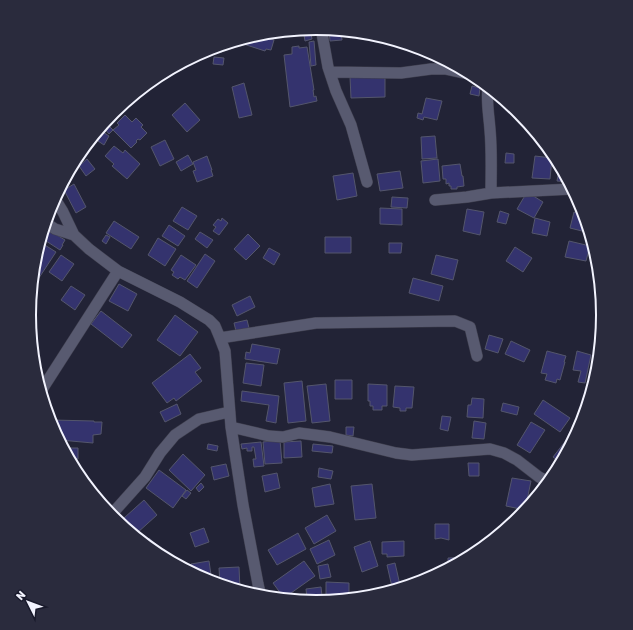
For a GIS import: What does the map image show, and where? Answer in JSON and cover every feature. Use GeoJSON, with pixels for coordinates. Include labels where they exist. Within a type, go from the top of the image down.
{"type":"FeatureCollection","features":[{"type":"Feature","properties":{"kind":"street"},"geometry":{"type":"LineString","coordinates":[[322,35],[328,67],[336,91],[351,125],[367,182]]}},
{"type":"Feature","properties":{"kind":"street"},"geometry":{"type":"LineString","coordinates":[[330,72],[401,73],[431,69],[451,70]]}},
{"type":"Feature","properties":{"kind":"street"},"geometry":{"type":"LineString","coordinates":[[487,93],[492,163],[491,193]]}},
{"type":"Feature","properties":{"kind":"street"},"geometry":{"type":"LineString","coordinates":[[435,200],[491,193],[567,190]]}},
{"type":"Feature","properties":{"kind":"street"},"geometry":{"type":"LineString","coordinates":[[59,206],[74,235],[89,249],[118,271],[180,302],[209,320],[215,326],[225,351],[231,427],[243,505],[259,589]]}},
{"type":"Feature","properties":{"kind":"street"},"geometry":{"type":"LineString","coordinates":[[51,226],[74,235]]}},
{"type":"Feature","properties":{"kind":"street"},"geometry":{"type":"LineString","coordinates":[[45,384],[118,271]]}},
{"type":"Feature","properties":{"kind":"street"},"geometry":{"type":"LineString","coordinates":[[220,338],[316,323],[455,321],[470,327],[477,356]]}},
{"type":"Feature","properties":{"kind":"street"},"geometry":{"type":"LineString","coordinates":[[116,510],[145,477],[160,453],[175,435],[200,419],[229,412]]}},
{"type":"Feature","properties":{"kind":"street"},"geometry":{"type":"LineString","coordinates":[[231,427],[269,436],[284,437],[299,434],[330,437],[396,453],[412,455],[490,449],[504,453],[517,460],[543,479]]}},
{"type":"Feature","properties":{"kind":"building"},"geometry":{"type":"Polygon","coordinates":[[[311,35],[312,39],[305,41],[304,36],[311,35]]]}},
{"type":"Feature","properties":{"kind":"building"},"geometry":{"type":"Polygon","coordinates":[[[330,36],[342,36],[342,40],[330,41],[330,36]]]}},
{"type":"Feature","properties":{"kind":"building"},"geometry":{"type":"Polygon","coordinates":[[[270,39],[274,40],[271,50],[266,49],[265,51],[245,45],[270,39]]]}},
{"type":"Feature","properties":{"kind":"building"},"geometry":{"type":"Polygon","coordinates":[[[314,41],[316,65],[311,66],[309,42],[314,41]]]}},
{"type":"Feature","properties":{"kind":"building"},"geometry":{"type":"Polygon","coordinates":[[[299,46],[299,48],[307,47],[314,97],[316,96],[317,101],[290,107],[284,55],[292,54],[292,47],[299,46]]]}},
{"type":"Feature","properties":{"kind":"building"},"geometry":{"type":"Polygon","coordinates":[[[214,57],[224,58],[223,65],[213,64],[214,57]]]}},
{"type":"Feature","properties":{"kind":"building"},"geometry":{"type":"Polygon","coordinates":[[[385,76],[385,97],[351,98],[350,77],[385,76]]]}},
{"type":"Feature","properties":{"kind":"building"},"geometry":{"type":"Polygon","coordinates":[[[244,83],[252,115],[239,118],[232,87],[244,83]]]}},
{"type":"Feature","properties":{"kind":"building"},"geometry":{"type":"Polygon","coordinates":[[[472,86],[480,88],[479,96],[470,94],[472,86]]]}},
{"type":"Feature","properties":{"kind":"building"},"geometry":{"type":"Polygon","coordinates":[[[426,98],[442,101],[437,120],[424,117],[423,120],[417,118],[418,113],[422,114],[426,98]]]}},
{"type":"Feature","properties":{"kind":"building"},"geometry":{"type":"Polygon","coordinates":[[[185,103],[200,120],[187,132],[172,115],[185,103]]]}},
{"type":"Feature","properties":{"kind":"building"},"geometry":{"type":"Polygon","coordinates":[[[125,115],[132,122],[136,118],[143,125],[141,127],[147,133],[140,140],[138,139],[131,148],[113,130],[119,125],[117,123],[125,115]]]}},
{"type":"Feature","properties":{"kind":"building"},"geometry":{"type":"Polygon","coordinates":[[[110,126],[113,130],[109,134],[106,130],[110,126]]]}},
{"type":"Feature","properties":{"kind":"building"},"geometry":{"type":"Polygon","coordinates":[[[104,133],[109,136],[104,145],[98,141],[104,133]]]}},
{"type":"Feature","properties":{"kind":"building"},"geometry":{"type":"Polygon","coordinates":[[[435,136],[437,158],[422,159],[421,137],[435,136]]]}},
{"type":"Feature","properties":{"kind":"building"},"geometry":{"type":"Polygon","coordinates":[[[165,140],[174,159],[160,166],[151,147],[165,140]]]}},
{"type":"Feature","properties":{"kind":"building"},"geometry":{"type":"Polygon","coordinates":[[[114,146],[123,153],[125,150],[140,164],[127,179],[112,166],[114,164],[105,156],[114,146]]]}},
{"type":"Feature","properties":{"kind":"building"},"geometry":{"type":"Polygon","coordinates":[[[506,153],[514,154],[514,163],[505,163],[506,153]]]}},
{"type":"Feature","properties":{"kind":"building"},"geometry":{"type":"Polygon","coordinates":[[[188,155],[193,164],[181,171],[176,162],[188,155]]]}},
{"type":"Feature","properties":{"kind":"building"},"geometry":{"type":"Polygon","coordinates":[[[207,156],[213,176],[197,182],[193,171],[196,170],[193,162],[207,156]]]}},
{"type":"Feature","properties":{"kind":"building"},"geometry":{"type":"Polygon","coordinates":[[[535,156],[548,158],[552,163],[550,179],[532,178],[535,156]]]}},
{"type":"Feature","properties":{"kind":"building"},"geometry":{"type":"Polygon","coordinates":[[[87,159],[95,169],[86,176],[79,166],[87,159]]]}},
{"type":"Feature","properties":{"kind":"building"},"geometry":{"type":"Polygon","coordinates":[[[438,159],[440,181],[423,183],[421,161],[438,159]]]}},
{"type":"Feature","properties":{"kind":"building"},"geometry":{"type":"Polygon","coordinates":[[[460,164],[464,186],[457,187],[457,189],[451,189],[449,183],[446,184],[446,179],[443,179],[442,166],[460,164]]]}},
{"type":"Feature","properties":{"kind":"building"},"geometry":{"type":"Polygon","coordinates":[[[400,171],[403,188],[380,191],[377,174],[400,171]]]}},
{"type":"Feature","properties":{"kind":"building"},"geometry":{"type":"Polygon","coordinates":[[[353,173],[357,196],[337,200],[333,176],[353,173]]]}},
{"type":"Feature","properties":{"kind":"building"},"geometry":{"type":"Polygon","coordinates":[[[558,174],[563,181],[557,181],[558,174]]]}},
{"type":"Feature","properties":{"kind":"building"},"geometry":{"type":"Polygon","coordinates":[[[74,184],[86,207],[76,213],[65,192],[66,189],[74,184]]]}},
{"type":"Feature","properties":{"kind":"building"},"geometry":{"type":"Polygon","coordinates":[[[527,192],[543,202],[534,218],[517,209],[527,192]]]}},
{"type":"Feature","properties":{"kind":"building"},"geometry":{"type":"Polygon","coordinates":[[[392,197],[408,198],[407,208],[391,207],[392,197]]]}},
{"type":"Feature","properties":{"kind":"building"},"geometry":{"type":"Polygon","coordinates":[[[182,207],[197,216],[188,230],[173,221],[182,207]]]}},
{"type":"Feature","properties":{"kind":"building"},"geometry":{"type":"Polygon","coordinates":[[[380,208],[402,209],[402,225],[380,224],[380,208]]]}},
{"type":"Feature","properties":{"kind":"building"},"geometry":{"type":"Polygon","coordinates":[[[467,209],[484,212],[480,235],[463,231],[467,209]]]}},
{"type":"Feature","properties":{"kind":"building"},"geometry":{"type":"Polygon","coordinates":[[[500,211],[509,214],[506,224],[497,222],[500,211]]]}},
{"type":"Feature","properties":{"kind":"building"},"geometry":{"type":"Polygon","coordinates":[[[574,212],[577,213],[584,231],[570,228],[574,212]]]}},
{"type":"Feature","properties":{"kind":"building"},"geometry":{"type":"Polygon","coordinates":[[[222,218],[228,223],[219,235],[213,231],[216,227],[213,225],[218,219],[221,221],[222,218]]]}},
{"type":"Feature","properties":{"kind":"building"},"geometry":{"type":"Polygon","coordinates":[[[535,218],[550,222],[547,236],[532,233],[535,218]]]}},
{"type":"Feature","properties":{"kind":"building"},"geometry":{"type":"Polygon","coordinates":[[[114,221],[139,237],[131,249],[106,233],[114,221]]]}},
{"type":"Feature","properties":{"kind":"building"},"geometry":{"type":"Polygon","coordinates":[[[169,225],[185,236],[178,246],[162,236],[169,225]]]}},
{"type":"Feature","properties":{"kind":"building"},"geometry":{"type":"Polygon","coordinates":[[[50,230],[65,240],[60,250],[46,241],[50,230]]]}},
{"type":"Feature","properties":{"kind":"building"},"geometry":{"type":"Polygon","coordinates":[[[200,232],[213,240],[207,248],[195,239],[200,232]]]}},
{"type":"Feature","properties":{"kind":"building"},"geometry":{"type":"Polygon","coordinates":[[[248,234],[260,246],[246,260],[234,249],[248,234]]]}},
{"type":"Feature","properties":{"kind":"building"},"geometry":{"type":"Polygon","coordinates":[[[106,235],[110,237],[106,244],[102,241],[106,235]]]}},
{"type":"Feature","properties":{"kind":"building"},"geometry":{"type":"Polygon","coordinates":[[[325,237],[351,237],[351,253],[325,253],[325,237]]]}},
{"type":"Feature","properties":{"kind":"building"},"geometry":{"type":"Polygon","coordinates":[[[158,238],[176,249],[165,266],[148,255],[158,238]]]}},
{"type":"Feature","properties":{"kind":"building"},"geometry":{"type":"Polygon","coordinates":[[[569,241],[588,245],[589,251],[586,261],[565,257],[569,241]]]}},
{"type":"Feature","properties":{"kind":"building"},"geometry":{"type":"Polygon","coordinates":[[[389,243],[402,243],[401,253],[389,253],[389,243]]]}},
{"type":"Feature","properties":{"kind":"building"},"geometry":{"type":"Polygon","coordinates":[[[45,245],[56,252],[39,278],[45,245]]]}},
{"type":"Feature","properties":{"kind":"building"},"geometry":{"type":"Polygon","coordinates":[[[515,247],[532,258],[523,272],[506,261],[515,247]]]}},
{"type":"Feature","properties":{"kind":"building"},"geometry":{"type":"Polygon","coordinates":[[[269,248],[280,254],[274,265],[263,258],[269,248]]]}},
{"type":"Feature","properties":{"kind":"building"},"geometry":{"type":"Polygon","coordinates":[[[205,254],[215,261],[197,288],[187,281],[205,254]]]}},
{"type":"Feature","properties":{"kind":"building"},"geometry":{"type":"Polygon","coordinates":[[[61,255],[74,264],[62,281],[49,272],[61,255]]]}},
{"type":"Feature","properties":{"kind":"building"},"geometry":{"type":"Polygon","coordinates":[[[181,255],[196,265],[185,280],[180,277],[178,279],[172,275],[174,272],[171,270],[181,255]]]}},
{"type":"Feature","properties":{"kind":"building"},"geometry":{"type":"Polygon","coordinates":[[[436,255],[458,260],[453,280],[431,274],[436,255]]]}},
{"type":"Feature","properties":{"kind":"building"},"geometry":{"type":"Polygon","coordinates":[[[413,278],[443,286],[439,301],[409,293],[413,278]]]}},
{"type":"Feature","properties":{"kind":"building"},"geometry":{"type":"Polygon","coordinates":[[[119,284],[137,294],[128,311],[109,301],[119,284]]]}},
{"type":"Feature","properties":{"kind":"building"},"geometry":{"type":"Polygon","coordinates":[[[71,286],[85,295],[75,310],[61,300],[71,286]]]}},
{"type":"Feature","properties":{"kind":"building"},"geometry":{"type":"Polygon","coordinates":[[[250,296],[255,307],[237,316],[232,305],[250,296]]]}},
{"type":"Feature","properties":{"kind":"building"},"geometry":{"type":"Polygon","coordinates":[[[101,311],[132,335],[122,348],[91,324],[101,311]]]}},
{"type":"Feature","properties":{"kind":"building"},"geometry":{"type":"Polygon","coordinates":[[[175,315],[198,332],[180,356],[157,340],[175,315]]]}},
{"type":"Feature","properties":{"kind":"building"},"geometry":{"type":"Polygon","coordinates":[[[247,320],[249,328],[236,331],[234,323],[247,320]]]}},
{"type":"Feature","properties":{"kind":"building"},"geometry":{"type":"Polygon","coordinates":[[[489,335],[503,339],[498,353],[485,349],[489,335]]]}},
{"type":"Feature","properties":{"kind":"building"},"geometry":{"type":"Polygon","coordinates":[[[511,341],[530,350],[524,362],[505,354],[511,341]]]}},
{"type":"Feature","properties":{"kind":"building"},"geometry":{"type":"Polygon","coordinates":[[[252,344],[280,349],[277,364],[245,359],[246,352],[250,353],[252,344]]]}},
{"type":"Feature","properties":{"kind":"building"},"geometry":{"type":"Polygon","coordinates":[[[547,351],[566,356],[560,380],[557,379],[556,383],[545,380],[547,374],[541,373],[547,351]]]}},
{"type":"Feature","properties":{"kind":"building"},"geometry":{"type":"Polygon","coordinates":[[[577,351],[591,355],[585,383],[578,382],[581,371],[573,370],[577,351]]]}},
{"type":"Feature","properties":{"kind":"building"},"geometry":{"type":"Polygon","coordinates":[[[190,354],[201,368],[195,372],[202,381],[176,401],[174,398],[167,403],[152,383],[190,354]]]}},
{"type":"Feature","properties":{"kind":"building"},"geometry":{"type":"Polygon","coordinates":[[[246,363],[264,365],[261,386],[243,383],[246,363]]]}},
{"type":"Feature","properties":{"kind":"building"},"geometry":{"type":"Polygon","coordinates":[[[335,380],[352,380],[352,399],[335,399],[335,380]]]}},
{"type":"Feature","properties":{"kind":"building"},"geometry":{"type":"Polygon","coordinates":[[[302,381],[306,421],[288,423],[284,383],[302,381]]]}},
{"type":"Feature","properties":{"kind":"building"},"geometry":{"type":"Polygon","coordinates":[[[326,384],[330,421],[312,423],[307,386],[326,384]]]}},
{"type":"Feature","properties":{"kind":"building"},"geometry":{"type":"Polygon","coordinates":[[[368,384],[387,385],[387,406],[382,406],[382,410],[373,410],[373,406],[370,406],[370,401],[368,401],[368,384]]]}},
{"type":"Feature","properties":{"kind":"building"},"geometry":{"type":"Polygon","coordinates":[[[395,386],[414,387],[412,408],[406,408],[406,411],[400,411],[400,408],[393,407],[395,386]]]}},
{"type":"Feature","properties":{"kind":"building"},"geometry":{"type":"Polygon","coordinates":[[[242,391],[279,396],[276,423],[266,421],[269,405],[241,401],[242,391]]]}},
{"type":"Feature","properties":{"kind":"building"},"geometry":{"type":"Polygon","coordinates":[[[472,398],[484,399],[483,418],[467,417],[468,405],[471,405],[472,398]]]}},
{"type":"Feature","properties":{"kind":"building"},"geometry":{"type":"Polygon","coordinates":[[[543,400],[570,418],[560,432],[534,414],[543,400]]]}},
{"type":"Feature","properties":{"kind":"building"},"geometry":{"type":"Polygon","coordinates":[[[503,403],[519,407],[517,415],[501,411],[503,403]]]}},
{"type":"Feature","properties":{"kind":"building"},"geometry":{"type":"Polygon","coordinates":[[[177,404],[181,414],[165,422],[160,412],[177,404]]]}},
{"type":"Feature","properties":{"kind":"building"},"geometry":{"type":"Polygon","coordinates":[[[442,416],[451,417],[448,431],[440,429],[442,416]]]}},
{"type":"Feature","properties":{"kind":"building"},"geometry":{"type":"Polygon","coordinates":[[[57,420],[102,422],[101,434],[93,435],[93,443],[66,441],[57,420]]]}},
{"type":"Feature","properties":{"kind":"building"},"geometry":{"type":"Polygon","coordinates":[[[474,421],[486,423],[484,439],[472,438],[474,421]]]}},
{"type":"Feature","properties":{"kind":"building"},"geometry":{"type":"Polygon","coordinates":[[[531,422],[545,430],[530,453],[517,445],[531,422]]]}},
{"type":"Feature","properties":{"kind":"building"},"geometry":{"type":"Polygon","coordinates":[[[346,427],[354,427],[353,436],[346,435],[346,427]]]}},
{"type":"Feature","properties":{"kind":"building"},"geometry":{"type":"Polygon","coordinates":[[[567,439],[568,440],[556,459],[553,457],[567,439]]]}},
{"type":"Feature","properties":{"kind":"building"},"geometry":{"type":"Polygon","coordinates":[[[280,440],[282,463],[265,464],[263,442],[280,440]]]}},
{"type":"Feature","properties":{"kind":"building"},"geometry":{"type":"Polygon","coordinates":[[[301,441],[302,457],[284,458],[284,442],[301,441]]]}},
{"type":"Feature","properties":{"kind":"building"},"geometry":{"type":"Polygon","coordinates":[[[261,442],[264,466],[254,467],[253,459],[256,459],[254,447],[252,447],[252,451],[247,451],[247,448],[242,449],[241,444],[261,442]]]}},
{"type":"Feature","properties":{"kind":"building"},"geometry":{"type":"Polygon","coordinates":[[[208,444],[218,446],[217,451],[207,449],[208,444]]]}},
{"type":"Feature","properties":{"kind":"building"},"geometry":{"type":"Polygon","coordinates":[[[313,444],[333,446],[332,453],[312,451],[313,444]]]}},
{"type":"Feature","properties":{"kind":"building"},"geometry":{"type":"Polygon","coordinates":[[[70,448],[78,448],[78,459],[76,459],[70,448]]]}},
{"type":"Feature","properties":{"kind":"building"},"geometry":{"type":"Polygon","coordinates":[[[183,454],[205,475],[191,491],[169,470],[183,454]]]}},
{"type":"Feature","properties":{"kind":"building"},"geometry":{"type":"Polygon","coordinates":[[[468,463],[479,463],[479,476],[469,476],[468,463]]]}},
{"type":"Feature","properties":{"kind":"building"},"geometry":{"type":"Polygon","coordinates":[[[226,464],[229,476],[214,480],[211,467],[226,464]]]}},
{"type":"Feature","properties":{"kind":"building"},"geometry":{"type":"Polygon","coordinates":[[[319,468],[333,471],[331,479],[318,477],[319,468]]]}},
{"type":"Feature","properties":{"kind":"building"},"geometry":{"type":"Polygon","coordinates":[[[159,470],[186,490],[173,508],[146,488],[159,470]]]}},
{"type":"Feature","properties":{"kind":"building"},"geometry":{"type":"Polygon","coordinates":[[[277,473],[280,488],[265,492],[262,476],[277,473]]]}},
{"type":"Feature","properties":{"kind":"building"},"geometry":{"type":"Polygon","coordinates":[[[512,478],[531,481],[527,500],[518,509],[506,506],[512,478]]]}},
{"type":"Feature","properties":{"kind":"building"},"geometry":{"type":"Polygon","coordinates":[[[201,483],[204,487],[199,492],[196,488],[201,483]]]}},
{"type":"Feature","properties":{"kind":"building"},"geometry":{"type":"Polygon","coordinates":[[[330,484],[334,504],[315,507],[312,488],[330,484]]]}},
{"type":"Feature","properties":{"kind":"building"},"geometry":{"type":"Polygon","coordinates":[[[372,484],[376,518],[355,520],[351,486],[372,484]]]}},
{"type":"Feature","properties":{"kind":"building"},"geometry":{"type":"Polygon","coordinates":[[[187,490],[191,493],[186,499],[182,496],[187,490]]]}},
{"type":"Feature","properties":{"kind":"building"},"geometry":{"type":"Polygon","coordinates":[[[144,500],[157,515],[139,531],[124,518],[144,500]]]}},
{"type":"Feature","properties":{"kind":"building"},"geometry":{"type":"Polygon","coordinates":[[[327,515],[336,531],[314,544],[305,528],[327,515]]]}},
{"type":"Feature","properties":{"kind":"building"},"geometry":{"type":"Polygon","coordinates":[[[435,524],[449,524],[449,540],[441,538],[435,539],[435,524]]]}},
{"type":"Feature","properties":{"kind":"building"},"geometry":{"type":"Polygon","coordinates":[[[204,528],[209,542],[195,547],[190,533],[204,528]]]}},
{"type":"Feature","properties":{"kind":"building"},"geometry":{"type":"Polygon","coordinates":[[[298,533],[306,549],[277,565],[268,550],[298,533]]]}},
{"type":"Feature","properties":{"kind":"building"},"geometry":{"type":"Polygon","coordinates":[[[329,540],[335,555],[317,564],[310,549],[329,540]]]}},
{"type":"Feature","properties":{"kind":"building"},"geometry":{"type":"Polygon","coordinates":[[[370,541],[378,566],[362,572],[354,547],[370,541]]]}},
{"type":"Feature","properties":{"kind":"building"},"geometry":{"type":"Polygon","coordinates":[[[404,541],[404,556],[387,557],[387,554],[382,554],[382,542],[404,541]]]}},
{"type":"Feature","properties":{"kind":"building"},"geometry":{"type":"Polygon","coordinates":[[[448,558],[455,558],[448,562],[448,558]]]}},
{"type":"Feature","properties":{"kind":"building"},"geometry":{"type":"Polygon","coordinates":[[[209,561],[211,575],[191,565],[209,561]]]}},
{"type":"Feature","properties":{"kind":"building"},"geometry":{"type":"Polygon","coordinates":[[[304,561],[315,576],[290,594],[280,593],[273,583],[304,561]]]}},
{"type":"Feature","properties":{"kind":"building"},"geometry":{"type":"Polygon","coordinates":[[[395,563],[399,582],[391,584],[387,565],[395,563]]]}},
{"type":"Feature","properties":{"kind":"building"},"geometry":{"type":"Polygon","coordinates":[[[328,564],[331,577],[320,579],[318,566],[328,564]]]}},
{"type":"Feature","properties":{"kind":"building"},"geometry":{"type":"Polygon","coordinates":[[[239,567],[240,584],[220,578],[219,568],[239,567]]]}},
{"type":"Feature","properties":{"kind":"building"},"geometry":{"type":"Polygon","coordinates":[[[326,582],[349,583],[349,593],[326,594],[326,582]]]}},
{"type":"Feature","properties":{"kind":"building"},"geometry":{"type":"Polygon","coordinates":[[[321,587],[322,595],[307,594],[306,589],[321,587]]]}}]}
